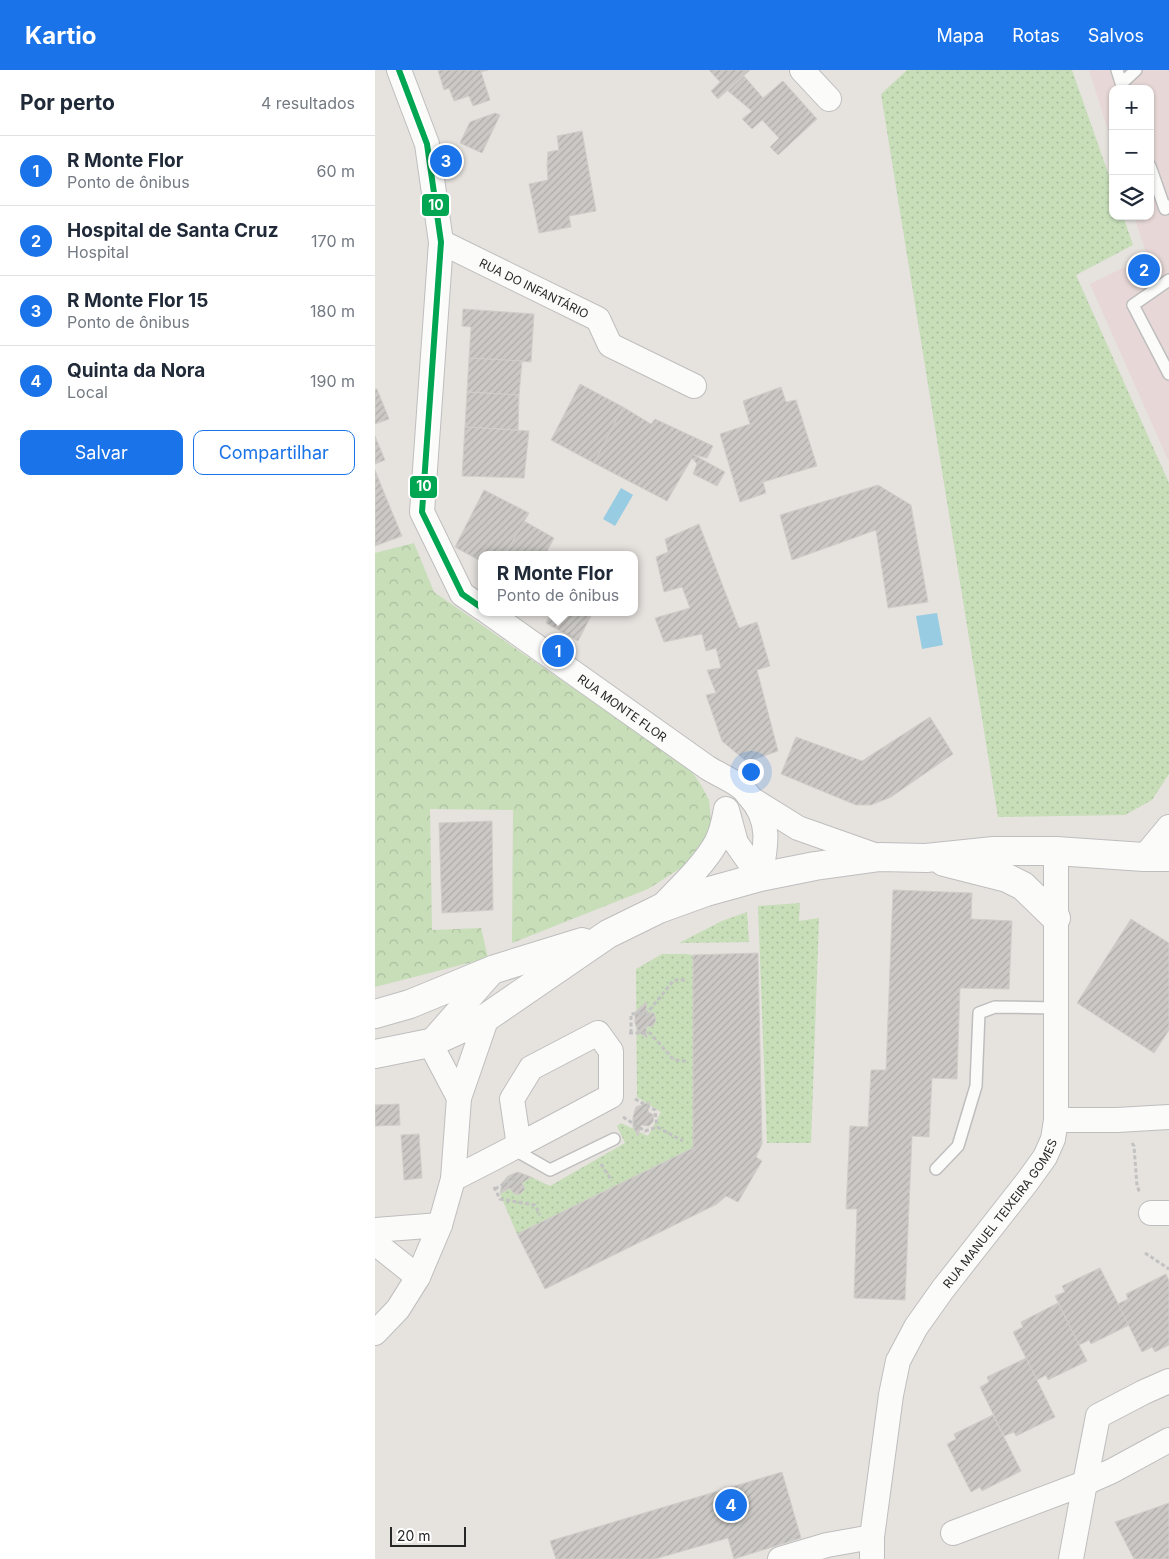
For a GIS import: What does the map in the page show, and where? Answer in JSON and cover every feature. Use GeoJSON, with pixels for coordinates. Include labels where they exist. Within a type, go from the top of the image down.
{"type":"FeatureCollection","features":[{"type":"Feature","properties":{"kind":"street"},"geometry":{"type":"LineString","coordinates":[[399,70],[427,144],[441,242],[422,512],[462,594],[478,605]]}},
{"type":"Feature","properties":{"kind":"street"},"geometry":{"type":"LineString","coordinates":[[802,70],[829,99]]}},
{"type":"Feature","properties":{"kind":"street","name":"RUA DO INFANTÁRIO"},"geometry":{"type":"LineString","coordinates":[[441,242],[598,319],[610,345],[694,386]]}},
{"type":"Feature","properties":{"kind":"street","name":"RUA MONTE FLOR"},"geometry":{"type":"LineString","coordinates":[[494,616],[707,768],[740,786],[753,800]]}},
{"type":"Feature","properties":{"kind":"street"},"geometry":{"type":"LineString","coordinates":[[707,768],[720,788],[736,844],[760,877]]}},
{"type":"Feature","properties":{"kind":"street"},"geometry":{"type":"LineString","coordinates":[[753,800],[798,828],[880,857]]}},
{"type":"Feature","properties":{"kind":"street"},"geometry":{"type":"LineString","coordinates":[[753,800],[762,814],[766,831],[766,845],[760,877]]}},
{"type":"Feature","properties":{"kind":"street"},"geometry":{"type":"LineString","coordinates":[[659,909],[704,860],[716,843],[722,828],[726,808]]}},
{"type":"Feature","properties":{"kind":"street"},"geometry":{"type":"LineString","coordinates":[[375,1054],[431,1044],[487,1017],[608,934],[659,909],[706,892],[760,877],[815,866],[880,857],[926,858],[995,851],[1156,857],[1169,827]]}},
{"type":"Feature","properties":{"kind":"street","name":"RUA MANUEL TEIXEIRA GOMES"},"geometry":{"type":"LineString","coordinates":[[872,1548],[891,1395],[898,1361],[916,1327],[943,1289],[1027,1182],[1045,1157],[1053,1139],[1057,1008],[1056,852]]}},
{"type":"Feature","properties":{"kind":"street"},"geometry":{"type":"LineString","coordinates":[[926,858],[1007,878],[1023,886],[1057,918]]}},
{"type":"Feature","properties":{"kind":"street"},"geometry":{"type":"LineString","coordinates":[[375,1014],[410,1004],[495,969],[608,934]]}},
{"type":"Feature","properties":{"kind":"street"},"geometry":{"type":"LineString","coordinates":[[431,1044],[495,969]]}},
{"type":"Feature","properties":{"kind":"street"},"geometry":{"type":"LineString","coordinates":[[375,1333],[398,1309],[419,1277],[440,1225],[453,1179],[459,1098],[487,1017]]}},
{"type":"Feature","properties":{"kind":"street"},"geometry":{"type":"LineString","coordinates":[[453,1179],[516,1147],[605,1094],[611,1051],[598,1033],[531,1068],[512,1099],[516,1147]]}},
{"type":"Feature","properties":{"kind":"street"},"geometry":{"type":"LineString","coordinates":[[431,1044],[459,1098]]}},
{"type":"Feature","properties":{"kind":"street"},"geometry":{"type":"LineString","coordinates":[[1055,1120],[1117,1120],[1169,1117]]}},
{"type":"Feature","properties":{"kind":"street"},"geometry":{"type":"LineString","coordinates":[[375,1230],[440,1225]]}},
{"type":"Feature","properties":{"kind":"street"},"geometry":{"type":"LineString","coordinates":[[375,1243],[419,1277]]}},
{"type":"Feature","properties":{"kind":"street"},"geometry":{"type":"LineString","coordinates":[[1071,1559],[1099,1416],[1169,1381]]}},
{"type":"Feature","properties":{"kind":"street"},"geometry":{"type":"LineString","coordinates":[[953,1533],[1085,1483],[1112,1471],[1169,1440]]}},
{"type":"Feature","properties":{"kind":"street"},"geometry":{"type":"LineString","coordinates":[[780,1559],[827,1545],[872,1548]]}},
{"type":"Feature","properties":{"kind":"lane"},"geometry":{"type":"LineString","coordinates":[[1117,70],[1122,85]]}},
{"type":"Feature","properties":{"kind":"lane"},"geometry":{"type":"LineString","coordinates":[[1123,85],[1136,70]]}},
{"type":"Feature","properties":{"kind":"lane"},"geometry":{"type":"LineString","coordinates":[[1153,175],[1165,209],[1169,206]]}},
{"type":"Feature","properties":{"kind":"lane"},"geometry":{"type":"LineString","coordinates":[[1169,280],[1133,305],[1169,374]]}},
{"type":"Feature","properties":{"kind":"lane"},"geometry":{"type":"LineString","coordinates":[[936,1169],[958,1146],[975,1086],[979,1012],[995,1007],[1057,1008]]}},
{"type":"Feature","properties":{"kind":"lane"},"geometry":{"type":"LineString","coordinates":[[516,1147],[550,1170],[614,1139]]}},
{"type":"Feature","properties":{"kind":"path"},"geometry":{"type":"LineString","coordinates":[[686,980],[674,980],[647,1013],[631,1014],[631,1032],[650,1033],[674,1060],[686,1061]]}},
{"type":"Feature","properties":{"kind":"path"},"geometry":{"type":"LineString","coordinates":[[605,1094],[645,1131],[657,1127],[683,1141]]}},
{"type":"Feature","properties":{"kind":"path"},"geometry":{"type":"LineString","coordinates":[[605,1094],[655,1110],[657,1127]]}},
{"type":"Feature","properties":{"kind":"path"},"geometry":{"type":"LineString","coordinates":[[482,1164],[500,1199],[535,1205],[540,1216]]}},
{"type":"Feature","properties":{"kind":"path"},"geometry":{"type":"LineString","coordinates":[[1134,1164],[1137,1186]]}},
{"type":"Feature","properties":{"kind":"path"},"geometry":{"type":"LineString","coordinates":[[1145,1254],[1169,1269]]}},
{"type":"Feature","properties":{"kind":"shaded area"},"geometry":{"type":"Polygon","coordinates":[[[1089,70],[1169,70],[1169,462],[1090,284],[1147,256],[1135,220],[1154,220],[1154,85],[1109,85],[1109,133],[1089,70]]]}},
{"type":"Feature","properties":{"kind":"green space"},"geometry":{"type":"Polygon","coordinates":[[[907,70],[1072,70],[1109,176],[1109,220],[1124,220],[1133,245],[1076,275],[1169,483],[1169,774],[1152,800],[1125,815],[998,817],[881,94],[907,70]]]}},
{"type":"Feature","properties":{"kind":"green space"},"geometry":{"type":"Polygon","coordinates":[[[414,543],[434,592],[690,769],[709,800],[712,830],[695,859],[648,889],[512,943],[513,810],[430,809],[432,930],[481,928],[488,958],[375,987],[375,553],[414,543]]]}},
{"type":"Feature","properties":{"kind":"green space"},"geometry":{"type":"Polygon","coordinates":[[[800,903],[799,921],[819,918],[811,1143],[767,1143],[758,906],[800,903]]]}},
{"type":"Feature","properties":{"kind":"green space"},"geometry":{"type":"Polygon","coordinates":[[[747,912],[749,942],[679,943],[722,921],[747,912]]]}},
{"type":"Feature","properties":{"kind":"green space"},"geometry":{"type":"Polygon","coordinates":[[[662,954],[693,955],[693,1148],[517,1234],[500,1194],[531,1177],[550,1186],[625,1143],[617,1126],[621,1123],[648,1136],[661,1112],[637,1097],[636,969],[662,954]]]}},
{"type":"Feature","properties":{"kind":"water"},"geometry":{"type":"Polygon","coordinates":[[[621,488],[633,495],[615,526],[603,519],[621,488]]]}},
{"type":"Feature","properties":{"kind":"water"},"geometry":{"type":"Polygon","coordinates":[[[937,613],[943,645],[922,649],[916,616],[937,613]]]}},
{"type":"Feature","properties":{"kind":"building"},"geometry":{"type":"Polygon","coordinates":[[[438,70],[488,70],[481,72],[490,100],[473,106],[469,96],[454,101],[449,88],[444,90],[438,70]]]}},
{"type":"Feature","properties":{"kind":"building"},"geometry":{"type":"Polygon","coordinates":[[[709,70],[750,70],[718,99],[711,91],[720,82],[709,70]]]}},
{"type":"Feature","properties":{"kind":"building"},"geometry":{"type":"Polygon","coordinates":[[[744,76],[763,98],[783,81],[817,119],[778,155],[770,147],[779,138],[762,120],[752,129],[742,119],[752,111],[728,91],[744,76]]]}},
{"type":"Feature","properties":{"kind":"building"},"geometry":{"type":"Polygon","coordinates":[[[495,113],[500,115],[482,153],[460,143],[470,122],[495,113]]]}},
{"type":"Feature","properties":{"kind":"building"},"geometry":{"type":"Polygon","coordinates":[[[582,131],[596,211],[569,216],[571,227],[539,233],[529,184],[548,180],[548,152],[559,150],[557,136],[582,131]]]}},
{"type":"Feature","properties":{"kind":"building"},"geometry":{"type":"Polygon","coordinates":[[[463,309],[534,314],[531,362],[469,358],[471,327],[462,326],[463,309]]]}},
{"type":"Feature","properties":{"kind":"building"},"geometry":{"type":"Polygon","coordinates":[[[469,358],[522,361],[519,395],[467,392],[469,358]]]}},
{"type":"Feature","properties":{"kind":"building"},"geometry":{"type":"Polygon","coordinates":[[[580,384],[623,407],[594,463],[551,440],[580,384]]]}},
{"type":"Feature","properties":{"kind":"building"},"geometry":{"type":"Polygon","coordinates":[[[781,387],[786,402],[796,400],[817,466],[763,482],[766,493],[740,502],[720,434],[750,424],[743,401],[781,387]]]}},
{"type":"Feature","properties":{"kind":"building"},"geometry":{"type":"Polygon","coordinates":[[[375,389],[377,389],[389,419],[375,424],[375,389]]]}},
{"type":"Feature","properties":{"kind":"building"},"geometry":{"type":"Polygon","coordinates":[[[467,392],[519,395],[518,430],[465,427],[467,392]]]}},
{"type":"Feature","properties":{"kind":"building"},"geometry":{"type":"Polygon","coordinates":[[[623,407],[651,424],[655,419],[713,446],[707,458],[694,455],[725,472],[717,486],[693,474],[697,464],[692,458],[667,501],[594,463],[623,407]]]}},
{"type":"Feature","properties":{"kind":"building"},"geometry":{"type":"Polygon","coordinates":[[[465,427],[529,431],[524,478],[462,476],[465,427]]]}},
{"type":"Feature","properties":{"kind":"building"},"geometry":{"type":"Polygon","coordinates":[[[375,436],[385,460],[375,464],[375,436]]]}},
{"type":"Feature","properties":{"kind":"building"},"geometry":{"type":"Polygon","coordinates":[[[375,470],[385,495],[375,498],[375,470]]]}},
{"type":"Feature","properties":{"kind":"building"},"geometry":{"type":"Polygon","coordinates":[[[878,485],[911,505],[928,602],[888,608],[876,530],[792,560],[780,515],[878,485]]]}},
{"type":"Feature","properties":{"kind":"building"},"geometry":{"type":"Polygon","coordinates":[[[484,490],[529,513],[507,551],[478,551],[478,560],[455,547],[484,490]]]}},
{"type":"Feature","properties":{"kind":"building"},"geometry":{"type":"Polygon","coordinates":[[[385,495],[402,536],[375,546],[375,498],[385,495]]]}},
{"type":"Feature","properties":{"kind":"building"},"geometry":{"type":"Polygon","coordinates":[[[524,521],[554,538],[547,551],[507,551],[524,521]]]}},
{"type":"Feature","properties":{"kind":"building"},"geometry":{"type":"Polygon","coordinates":[[[699,524],[739,628],[757,622],[770,666],[757,670],[778,751],[747,762],[722,741],[706,695],[716,693],[707,670],[721,668],[716,648],[706,651],[702,634],[664,642],[655,618],[690,608],[682,587],[664,592],[656,557],[668,552],[665,539],[699,524]]]}},
{"type":"Feature","properties":{"kind":"building"},"geometry":{"type":"Polygon","coordinates":[[[550,616],[591,616],[578,641],[546,623],[550,616]]]}},
{"type":"Feature","properties":{"kind":"building"},"geometry":{"type":"Polygon","coordinates":[[[930,717],[953,754],[891,797],[871,805],[856,805],[781,774],[796,737],[862,761],[930,717]]]}},
{"type":"Feature","properties":{"kind":"building"},"geometry":{"type":"Polygon","coordinates":[[[492,821],[493,910],[442,913],[439,823],[492,821]]]}},
{"type":"Feature","properties":{"kind":"building"},"geometry":{"type":"Polygon","coordinates":[[[893,890],[972,893],[971,919],[1012,921],[1009,989],[960,988],[957,1079],[932,1078],[929,1137],[912,1136],[905,1300],[854,1298],[857,1209],[846,1209],[850,1126],[868,1127],[871,1070],[886,1070],[893,890]]]}},
{"type":"Feature","properties":{"kind":"building"},"geometry":{"type":"Polygon","coordinates":[[[1131,919],[1169,943],[1169,1030],[1154,1053],[1077,1003],[1131,919]]]}},
{"type":"Feature","properties":{"kind":"building"},"geometry":{"type":"Polygon","coordinates":[[[758,953],[762,1144],[756,1157],[762,1161],[738,1202],[726,1196],[717,1204],[545,1289],[517,1234],[693,1148],[693,955],[758,953]]]}},
{"type":"Feature","properties":{"kind":"building"},"geometry":{"type":"Polygon","coordinates":[[[646,1002],[647,1013],[654,1013],[656,1020],[653,1026],[646,1027],[647,1038],[638,1032],[635,1023],[635,1012],[646,1002]]]}},
{"type":"Feature","properties":{"kind":"building"},"geometry":{"type":"Polygon","coordinates":[[[650,1102],[648,1112],[654,1115],[653,1122],[649,1126],[641,1125],[638,1136],[633,1127],[636,1107],[650,1102]]]}},
{"type":"Feature","properties":{"kind":"building"},"geometry":{"type":"Polygon","coordinates":[[[399,1104],[400,1125],[375,1126],[375,1105],[399,1104]]]}},
{"type":"Feature","properties":{"kind":"building"},"geometry":{"type":"Polygon","coordinates":[[[419,1134],[422,1178],[404,1180],[401,1135],[419,1134]]]}},
{"type":"Feature","properties":{"kind":"building"},"geometry":{"type":"Polygon","coordinates":[[[518,1172],[531,1177],[522,1183],[525,1189],[520,1194],[514,1194],[510,1188],[500,1194],[502,1183],[508,1176],[518,1172]]]}},
{"type":"Feature","properties":{"kind":"building"},"geometry":{"type":"Polygon","coordinates":[[[1100,1268],[1129,1325],[1091,1344],[1089,1340],[1079,1345],[1055,1296],[1065,1292],[1062,1286],[1100,1268]]]}},
{"type":"Feature","properties":{"kind":"building"},"geometry":{"type":"Polygon","coordinates":[[[1166,1274],[1169,1281],[1169,1345],[1155,1352],[1152,1347],[1142,1352],[1118,1304],[1128,1299],[1126,1294],[1166,1274]]]}},
{"type":"Feature","properties":{"kind":"building"},"geometry":{"type":"Polygon","coordinates":[[[1058,1303],[1087,1361],[1048,1380],[1046,1375],[1037,1380],[1013,1332],[1023,1327],[1021,1322],[1058,1303]]]}},
{"type":"Feature","properties":{"kind":"building"},"geometry":{"type":"Polygon","coordinates":[[[1026,1358],[1055,1417],[1016,1436],[1014,1432],[1004,1436],[980,1387],[989,1382],[987,1377],[1026,1358]]]}},
{"type":"Feature","properties":{"kind":"building"},"geometry":{"type":"Polygon","coordinates":[[[993,1415],[1021,1471],[982,1491],[980,1487],[971,1492],[947,1444],[956,1439],[954,1434],[993,1415]]]}},
{"type":"Feature","properties":{"kind":"building"},"geometry":{"type":"Polygon","coordinates":[[[782,1472],[801,1538],[734,1559],[728,1538],[655,1559],[556,1559],[550,1541],[782,1472]]]}},
{"type":"Feature","properties":{"kind":"building"},"geometry":{"type":"Polygon","coordinates":[[[1169,1503],[1169,1559],[1134,1559],[1115,1522],[1169,1503]]]}},
{"type":"Feature","properties":{"kind":"transit line","name":"10"},"geometry":{"type":"LineString","coordinates":[[399,70],[427,144],[441,242],[422,512],[462,594],[478,605]]}},
{"type":"Feature","properties":{"kind":"place","name":"R Monte Flor 15"},"geometry":{"type":"Point","coordinates":[446,161]}},
{"type":"Feature","properties":{"kind":"place","name":"Hospital de Santa Cruz"},"geometry":{"type":"Point","coordinates":[1144,270]}},
{"type":"Feature","properties":{"kind":"place","name":"R Monte Flor"},"geometry":{"type":"Point","coordinates":[558,651]}},
{"type":"Feature","properties":{"kind":"place","name":"Quinta da Nora"},"geometry":{"type":"Point","coordinates":[731,1505]}}]}
